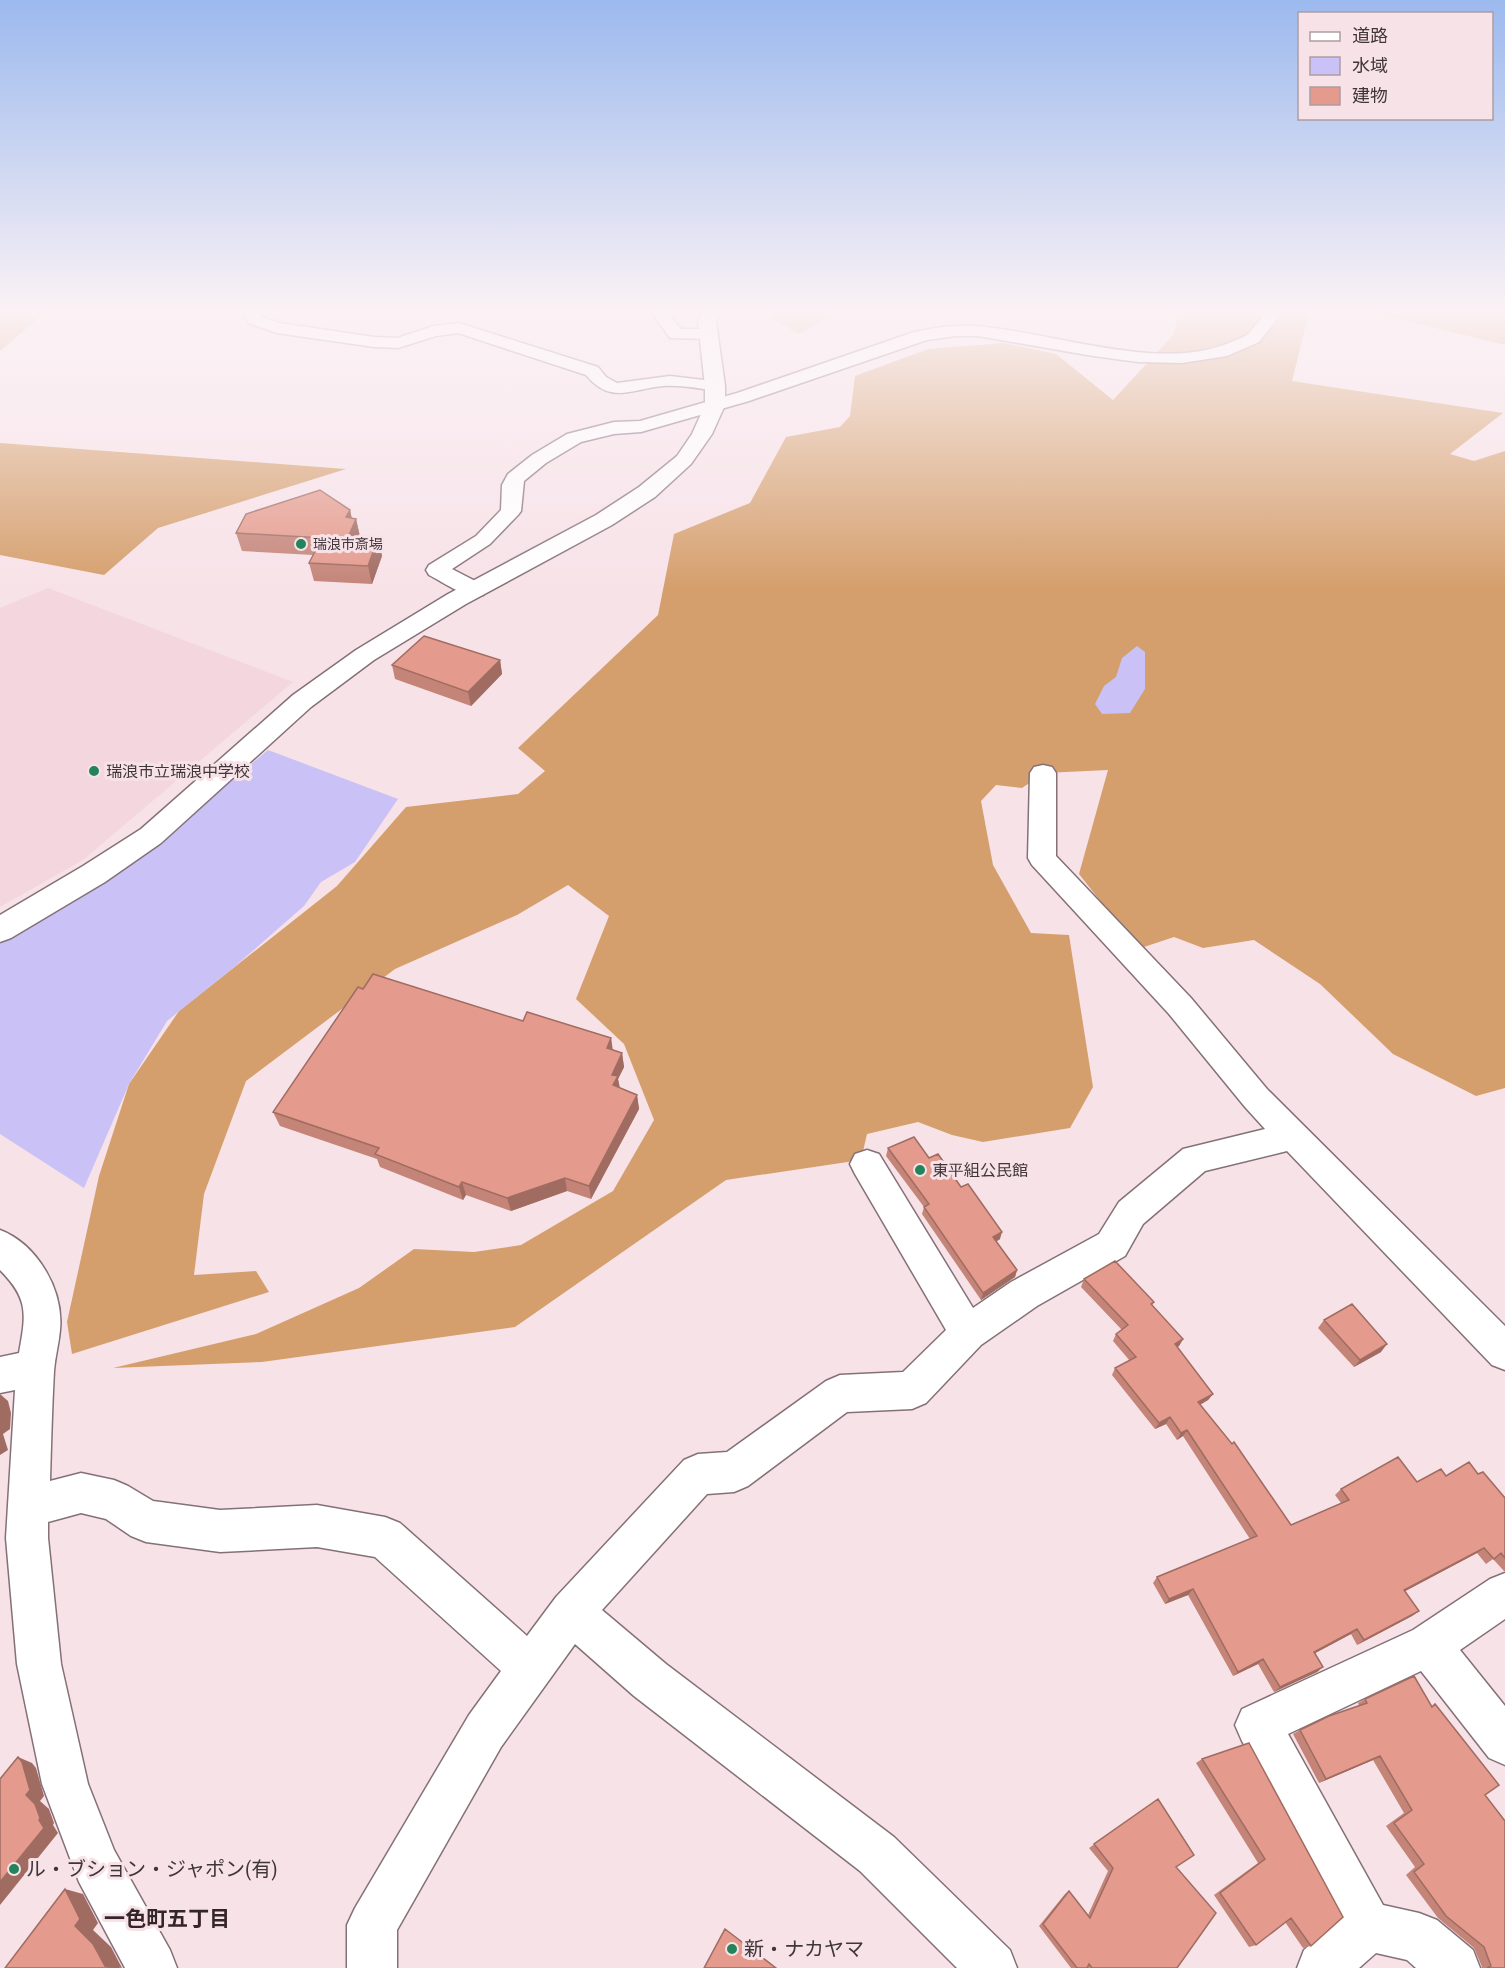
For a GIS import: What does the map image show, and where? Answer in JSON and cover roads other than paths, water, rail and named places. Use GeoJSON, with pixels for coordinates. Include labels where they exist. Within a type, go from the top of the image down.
{"type":"FeatureCollection","features":[{"type":"Feature","properties":{"kind":"street"},"geometry":{"type":"LineString","coordinates":[[476,590],[437,570],[483,540],[511,511],[512,485],[515,478],[532,464],[574,438],[614,428],[641,426],[692,405]]}},
{"type":"Feature","properties":{"kind":"street"},"geometry":{"type":"LineString","coordinates":[[0,930],[94,874],[151,836],[302,700],[365,655],[476,590],[604,520],[647,492],[684,460],[702,434],[712,405]]}},
{"type":"Feature","properties":{"kind":"street"},"geometry":{"type":"LineString","coordinates":[[1043,773],[1042,858],[1180,1006],[1256,1098],[1505,1352]]}},
{"type":"Feature","properties":{"kind":"street"},"geometry":{"type":"LineString","coordinates":[[372,1968],[372,1925],[485,1731],[571,1612],[698,1474],[734,1472],[840,1394],[912,1390],[968,1333],[1024,1294],[1112,1245],[1131,1213],[1195,1159],[1293,1136]]}},
{"type":"Feature","properties":{"kind":"street"},"geometry":{"type":"LineString","coordinates":[[867,1164],[968,1333]]}},
{"type":"Feature","properties":{"kind":"street"},"geometry":{"type":"LineString","coordinates":[[0,1246],[30,1276],[41,1303],[42,1329],[17,1371],[29,1501],[27,1538],[39,1665],[65,1784],[96,1865],[152,1968]]}},
{"type":"Feature","properties":{"kind":"street"},"geometry":{"type":"LineString","coordinates":[[29,1501],[47,1502],[81,1493],[114,1500],[146,1521],[220,1531],[317,1526],[385,1538],[530,1668]]}},
{"type":"Feature","properties":{"kind":"street"},"geometry":{"type":"LineString","coordinates":[[1455,1968],[1419,1938],[1368,1926],[1258,1725],[1428,1645],[1505,1594]]}},
{"type":"Feature","properties":{"kind":"street"},"geometry":{"type":"LineString","coordinates":[[571,1612],[650,1680],[876,1854],[992,1968]]}},
{"type":"Feature","properties":{"kind":"street"},"geometry":{"type":"LineString","coordinates":[[1428,1645],[1505,1742]]}},
{"type":"Feature","properties":{"kind":"street"},"geometry":{"type":"LineString","coordinates":[[1322,1968],[1368,1926]]}},
{"type":"Feature","properties":{"kind":"water"},"geometry":{"type":"Polygon","coordinates":[[[1137,646],[1145,652],[1145,689],[1130,713],[1102,714],[1095,704],[1104,686],[1116,677],[1122,658],[1137,646]]]}},
{"type":"Feature","properties":{"kind":"water"},"geometry":{"type":"Polygon","coordinates":[[[268,750],[398,799],[355,862],[321,882],[304,906],[233,968],[167,1021],[129,1084],[84,1188],[0,1134],[0,944],[103,882],[188,817],[268,750]]]}},
{"type":"Feature","properties":{"kind":"place","name":"瑞浪市斎場"},"geometry":{"type":"Point","coordinates":[301,544]}},
{"type":"Feature","properties":{"kind":"place","name":"瑞浪市立瑞浪中学校"},"geometry":{"type":"Point","coordinates":[94,771]}},
{"type":"Feature","properties":{"kind":"place","name":"東平組公民館"},"geometry":{"type":"Point","coordinates":[920,1170]}},
{"type":"Feature","properties":{"kind":"place","name":"ル・ブション・ジャポン(有)"},"geometry":{"type":"Point","coordinates":[14,1869]}},
{"type":"Feature","properties":{"kind":"place","name":"新・ナカヤマ"},"geometry":{"type":"Point","coordinates":[732,1949]}},
{"type":"Feature","properties":{"kind":"district","name":"一色町五丁目"},"geometry":{"type":"Point","coordinates":[167,1919]}}]}
